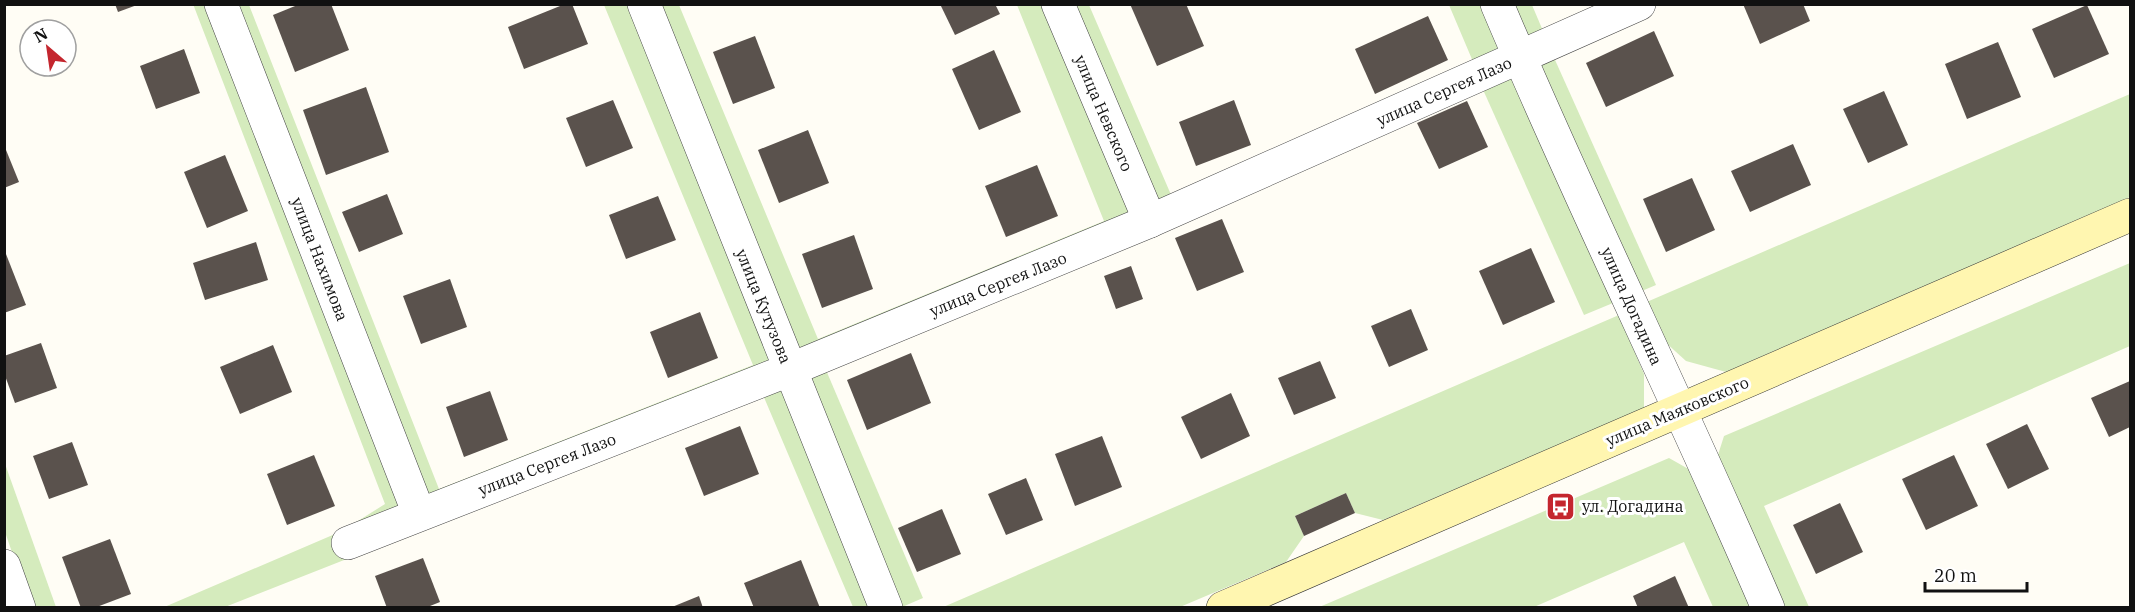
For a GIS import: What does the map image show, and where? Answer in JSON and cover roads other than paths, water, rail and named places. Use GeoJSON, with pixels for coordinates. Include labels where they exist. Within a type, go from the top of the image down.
{"type":"FeatureCollection","features":[{"type":"Feature","properties":{"kind":"main road","name":"улица Маяковского"},"geometry":{"type":"LineString","coordinates":[[1223,608],[2130,215]]}},
{"type":"Feature","properties":{"kind":"street","name":"улица Нахимова"},"geometry":{"type":"LineString","coordinates":[[221,4],[419,514]]}},
{"type":"Feature","properties":{"kind":"street","name":"улица Кутузова"},"geometry":{"type":"LineString","coordinates":[[644,4],[886,608]]}},
{"type":"Feature","properties":{"kind":"street","name":"улица Невского"},"geometry":{"type":"LineString","coordinates":[[1058,4],[1150,221]]}},
{"type":"Feature","properties":{"kind":"street","name":"улица Догадина"},"geometry":{"type":"LineString","coordinates":[[1497,4],[1678,411],[1714,483],[1768,608]]}},
{"type":"Feature","properties":{"kind":"street","name":"улица Сергея Лазо"},"geometry":{"type":"LineString","coordinates":[[348,543],[789,370],[1150,221],[1639,4]]}},
{"type":"Feature","properties":{"kind":"street"},"geometry":{"type":"LineString","coordinates":[[4,566],[19,608]]}},
{"type":"Feature","properties":{"kind":"place","name":"ул. Догадина"},"geometry":{"type":"Point","coordinates":[1561,506]}}]}
